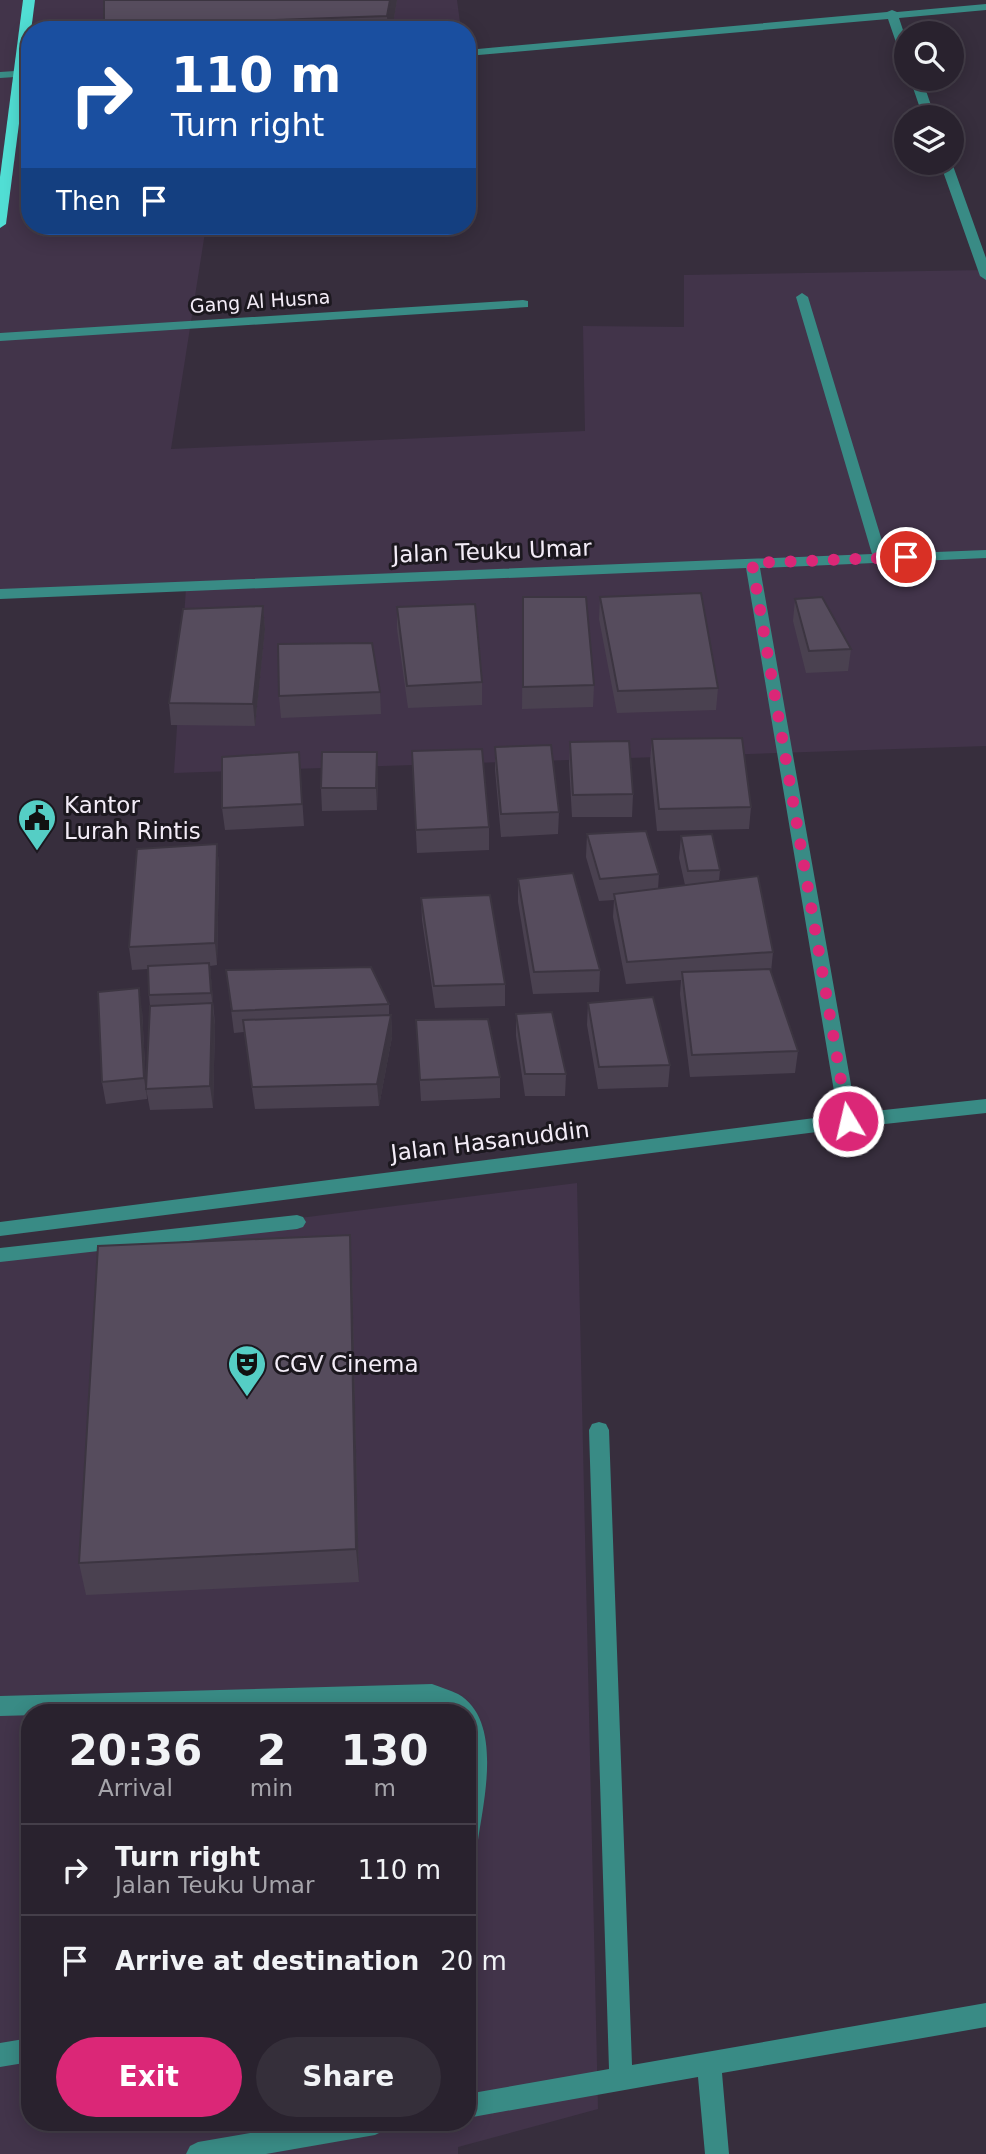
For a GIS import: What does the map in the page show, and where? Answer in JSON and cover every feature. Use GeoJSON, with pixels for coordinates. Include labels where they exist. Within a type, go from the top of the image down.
{"type":"FeatureCollection","features":[{"type":"Feature","properties":{"kind":"main road"},"geometry":{"type":"LineString","coordinates":[[28,21],[29,0]]}},
{"type":"Feature","properties":{"kind":"main road"},"geometry":{"type":"LineString","coordinates":[[0,224],[21,97]]}},
{"type":"Feature","properties":{"kind":"street"},"geometry":{"type":"LineString","coordinates":[[476,52],[892,13],[986,7]]}},
{"type":"Feature","properties":{"kind":"street"},"geometry":{"type":"LineString","coordinates":[[892,13],[895,21]]}},
{"type":"Feature","properties":{"kind":"street"},"geometry":{"type":"LineString","coordinates":[[0,75],[21,73]]}},
{"type":"Feature","properties":{"kind":"street"},"geometry":{"type":"LineString","coordinates":[[950,175],[986,276]]}},
{"type":"Feature","properties":{"kind":"street"},"geometry":{"type":"LineString","coordinates":[[802,297],[880,558]]}},
{"type":"Feature","properties":{"kind":"street","name":"Gang Al Husna"},"geometry":{"type":"LineString","coordinates":[[0,337],[523,304]]}},
{"type":"Feature","properties":{"kind":"street","name":"Jalan Teuku Umar"},"geometry":{"type":"LineString","coordinates":[[0,594],[986,554]]}},
{"type":"Feature","properties":{"kind":"street"},"geometry":{"type":"LineString","coordinates":[[752,563],[848,1121]]}},
{"type":"Feature","properties":{"kind":"street","name":"Jalan Hasanuddin"},"geometry":{"type":"LineString","coordinates":[[0,1229],[848,1121],[986,1106]]}},
{"type":"Feature","properties":{"kind":"street"},"geometry":{"type":"LineString","coordinates":[[0,1255],[297,1222]]}},
{"type":"Feature","properties":{"kind":"street"},"geometry":{"type":"LineString","coordinates":[[599,1430],[621,2079]]}},
{"type":"Feature","properties":{"kind":"street"},"geometry":{"type":"LineString","coordinates":[[79,1704],[432,1695],[454,1704]]}},
{"type":"Feature","properties":{"kind":"street"},"geometry":{"type":"LineString","coordinates":[[0,1706],[21,1705]]}},
{"type":"Feature","properties":{"kind":"street"},"geometry":{"type":"LineString","coordinates":[[476,1738],[476,1768]]}},
{"type":"Feature","properties":{"kind":"street"},"geometry":{"type":"LineString","coordinates":[[476,2104],[986,2015]]}},
{"type":"Feature","properties":{"kind":"street"},"geometry":{"type":"LineString","coordinates":[[0,2055],[21,2052]]}},
{"type":"Feature","properties":{"kind":"street"},"geometry":{"type":"LineString","coordinates":[[709,2063],[717,2154]]}},
{"type":"Feature","properties":{"kind":"street"},"geometry":{"type":"LineString","coordinates":[[198,2154],[329,2131]]}},
{"type":"Feature","properties":{"kind":"shaded area"},"geometry":{"type":"Polygon","coordinates":[[[0,0],[457,0],[460,21],[21,21],[21,235],[205,235],[171,449],[585,431],[583,326],[684,327],[684,275],[986,270],[986,746],[174,773],[186,587],[0,598],[0,0]]]}},
{"type":"Feature","properties":{"kind":"shaded area"},"geometry":{"type":"Polygon","coordinates":[[[577,1183],[598,2109],[458,2147],[458,2154],[0,2154],[0,1256],[577,1183]]]}},
{"type":"Feature","properties":{"kind":"building"},"geometry":{"type":"Polygon","coordinates":[[[104,0],[390,0],[387,16],[246,21],[104,21],[104,0]]]}},
{"type":"Feature","properties":{"kind":"building"},"geometry":{"type":"Polygon","coordinates":[[[701,593],[718,688],[618,691],[600,597],[701,593]]]}},
{"type":"Feature","properties":{"kind":"building"},"geometry":{"type":"Polygon","coordinates":[[[523,597],[586,597],[594,685],[523,687],[523,597]]]}},
{"type":"Feature","properties":{"kind":"building"},"geometry":{"type":"Polygon","coordinates":[[[822,597],[851,649],[809,651],[795,599],[822,597]]]}},
{"type":"Feature","properties":{"kind":"building"},"geometry":{"type":"Polygon","coordinates":[[[475,604],[482,682],[407,686],[397,607],[475,604]]]}},
{"type":"Feature","properties":{"kind":"building"},"geometry":{"type":"Polygon","coordinates":[[[263,606],[253,704],[169,703],[183,609],[263,606]]]}},
{"type":"Feature","properties":{"kind":"building"},"geometry":{"type":"Polygon","coordinates":[[[372,643],[380,692],[279,696],[278,644],[372,643]]]}},
{"type":"Feature","properties":{"kind":"building"},"geometry":{"type":"Polygon","coordinates":[[[742,738],[751,807],[659,809],[652,739],[742,738]]]}},
{"type":"Feature","properties":{"kind":"building"},"geometry":{"type":"Polygon","coordinates":[[[629,741],[633,794],[573,795],[570,742],[629,741]]]}},
{"type":"Feature","properties":{"kind":"building"},"geometry":{"type":"Polygon","coordinates":[[[551,745],[559,812],[501,814],[495,747],[551,745]]]}},
{"type":"Feature","properties":{"kind":"building"},"geometry":{"type":"Polygon","coordinates":[[[482,749],[489,827],[416,830],[412,751],[482,749]]]}},
{"type":"Feature","properties":{"kind":"building"},"geometry":{"type":"Polygon","coordinates":[[[299,752],[302,804],[222,808],[222,757],[299,752]]]}},
{"type":"Feature","properties":{"kind":"building"},"geometry":{"type":"Polygon","coordinates":[[[322,752],[377,752],[376,788],[321,788],[322,752]]]}},
{"type":"Feature","properties":{"kind":"building"},"geometry":{"type":"Polygon","coordinates":[[[646,831],[659,874],[600,879],[587,834],[646,831]]]}},
{"type":"Feature","properties":{"kind":"building"},"geometry":{"type":"Polygon","coordinates":[[[712,834],[720,870],[688,871],[681,836],[712,834]]]}},
{"type":"Feature","properties":{"kind":"building"},"geometry":{"type":"Polygon","coordinates":[[[217,844],[215,943],[129,947],[137,849],[217,844]]]}},
{"type":"Feature","properties":{"kind":"building"},"geometry":{"type":"Polygon","coordinates":[[[573,873],[600,970],[534,972],[518,879],[573,873]]]}},
{"type":"Feature","properties":{"kind":"building"},"geometry":{"type":"Polygon","coordinates":[[[758,876],[773,952],[627,962],[614,894],[758,876]]]}},
{"type":"Feature","properties":{"kind":"building"},"geometry":{"type":"Polygon","coordinates":[[[490,895],[505,984],[434,986],[421,898],[490,895]]]}},
{"type":"Feature","properties":{"kind":"building"},"geometry":{"type":"Polygon","coordinates":[[[209,963],[211,993],[149,995],[148,966],[209,963]]]}},
{"type":"Feature","properties":{"kind":"building"},"geometry":{"type":"Polygon","coordinates":[[[371,967],[389,1004],[232,1011],[226,970],[371,967]]]}},
{"type":"Feature","properties":{"kind":"building"},"geometry":{"type":"Polygon","coordinates":[[[770,969],[798,1051],[692,1055],[682,972],[770,969]]]}},
{"type":"Feature","properties":{"kind":"building"},"geometry":{"type":"Polygon","coordinates":[[[139,988],[144,1078],[102,1082],[98,992],[139,988]]]}},
{"type":"Feature","properties":{"kind":"building"},"geometry":{"type":"Polygon","coordinates":[[[653,997],[670,1065],[599,1067],[588,1003],[653,997]]]}},
{"type":"Feature","properties":{"kind":"building"},"geometry":{"type":"Polygon","coordinates":[[[212,1003],[210,1086],[146,1089],[150,1006],[212,1003]]]}},
{"type":"Feature","properties":{"kind":"building"},"geometry":{"type":"Polygon","coordinates":[[[552,1012],[566,1074],[525,1074],[516,1014],[552,1012]]]}},
{"type":"Feature","properties":{"kind":"building"},"geometry":{"type":"Polygon","coordinates":[[[391,1015],[377,1084],[252,1087],[243,1020],[391,1015]]]}},
{"type":"Feature","properties":{"kind":"building"},"geometry":{"type":"Polygon","coordinates":[[[488,1019],[500,1077],[420,1080],[416,1020],[488,1019]]]}},
{"type":"Feature","properties":{"kind":"building"},"geometry":{"type":"Polygon","coordinates":[[[350,1235],[356,1549],[79,1563],[98,1246],[350,1235]]]}},
{"type":"Feature","properties":{"kind":"place","name":"Kantor Lurah Rintis"},"geometry":{"type":"Point","coordinates":[37,852]}},
{"type":"Feature","properties":{"kind":"place","name":"CGV Cinema"},"geometry":{"type":"Point","coordinates":[247,1398]}},
{"type":"Feature","properties":{"kind":"route"},"geometry":{"type":"LineString","coordinates":[[848,1121],[752,563],[906,557]]}}]}
